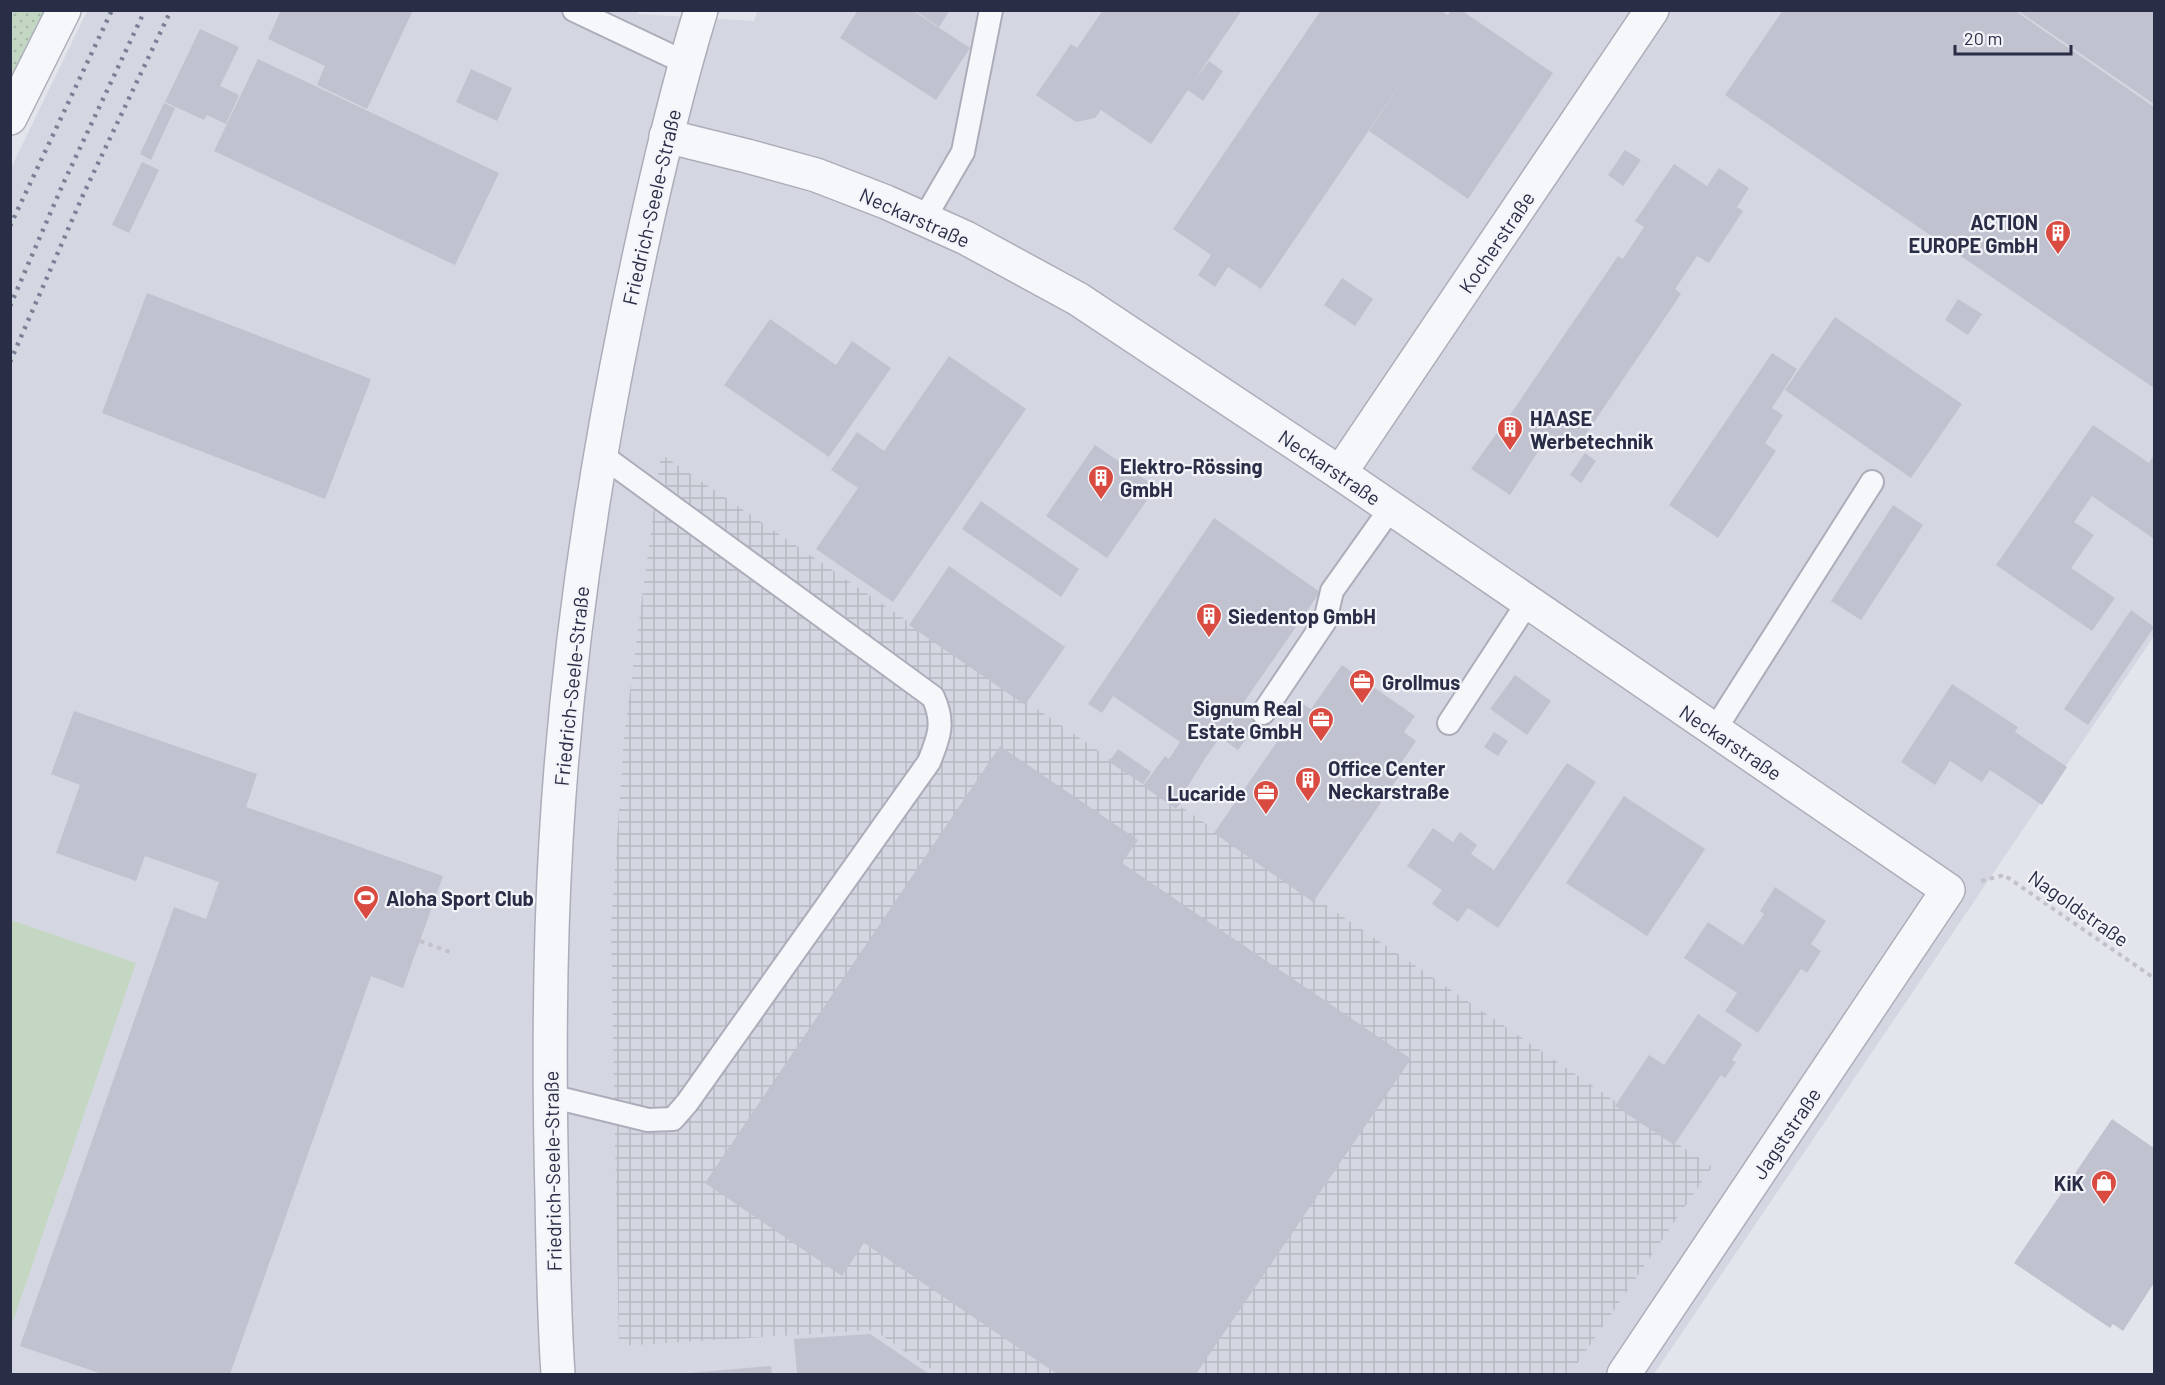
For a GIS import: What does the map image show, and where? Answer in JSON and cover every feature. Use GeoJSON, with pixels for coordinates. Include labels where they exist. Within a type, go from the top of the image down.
{"type":"FeatureCollection","features":[{"type":"Feature","properties":{"kind":"street"},"geometry":{"type":"LineString","coordinates":[[10,118],[64,10]]}},
{"type":"Feature","properties":{"kind":"street","name":"Friedrich-Seele-Straße"},"geometry":{"type":"LineString","coordinates":[[558,1374],[550,1096],[551,987],[556,841],[566,718],[577,616],[600,454],[638,258],[666,136],[701,10]]}},
{"type":"Feature","properties":{"kind":"street","name":"Kocherstraße"},"geometry":{"type":"LineString","coordinates":[[1340,473],[1652,10]]}},
{"type":"Feature","properties":{"kind":"street","name":"Neckarstraße"},"geometry":{"type":"LineString","coordinates":[[666,136],[816,176],[966,238],[1078,299],[1340,473],[1948,890]]}},
{"type":"Feature","properties":{"kind":"street","name":"Jagststraße"},"geometry":{"type":"LineString","coordinates":[[1624,1374],[1948,890]]}},
{"type":"Feature","properties":{"kind":"lane"},"geometry":{"type":"LineString","coordinates":[[574,10],[686,63]]}},
{"type":"Feature","properties":{"kind":"lane"},"geometry":{"type":"LineString","coordinates":[[924,219],[963,152],[991,10]]}},
{"type":"Feature","properties":{"kind":"lane"},"geometry":{"type":"LineString","coordinates":[[550,1096],[648,1120],[673,1119],[701,1084],[929,762],[940,733],[940,711],[933,697],[600,454]]}},
{"type":"Feature","properties":{"kind":"lane"},"geometry":{"type":"LineString","coordinates":[[1714,731],[1872,482]]}},
{"type":"Feature","properties":{"kind":"lane"},"geometry":{"type":"LineString","coordinates":[[1263,713],[1325,621],[1332,591],[1391,508]]}},
{"type":"Feature","properties":{"kind":"lane"},"geometry":{"type":"LineString","coordinates":[[1449,723],[1528,602]]}},
{"type":"Feature","properties":{"kind":"path","name":"Nagoldstraße"},"geometry":{"type":"LineString","coordinates":[[1948,890],[2004,875],[2154,978]]}},
{"type":"Feature","properties":{"kind":"path"},"geometry":{"type":"LineString","coordinates":[[420,941],[450,952]]}},
{"type":"Feature","properties":{"kind":"shaded area"},"geometry":{"type":"Polygon","coordinates":[[[635,10],[639,14],[754,21],[758,10],[2154,11],[2154,636],[1654,1374],[11,1374],[10,170],[87,11],[635,10]]]}},
{"type":"Feature","properties":{"kind":"shaded area"},"geometry":{"type":"Polygon","coordinates":[[[661,454],[1712,1167],[1570,1374],[938,1374],[874,1330],[619,1346],[611,927],[624,737],[661,454]]]}},
{"type":"Feature","properties":{"kind":"green space"},"geometry":{"type":"Polygon","coordinates":[[[10,11],[44,11],[11,77],[10,11]]]}},
{"type":"Feature","properties":{"kind":"green space"},"geometry":{"type":"Polygon","coordinates":[[[10,920],[136,963],[11,1327],[10,920]]]}},
{"type":"Feature","properties":{"kind":"building"},"geometry":{"type":"Polygon","coordinates":[[[281,10],[413,10],[367,109],[317,85],[325,66],[268,39],[281,10]]]}},
{"type":"Feature","properties":{"kind":"building"},"geometry":{"type":"Polygon","coordinates":[[[858,10],[912,10],[970,48],[936,100],[840,38],[858,10]]]}},
{"type":"Feature","properties":{"kind":"building"},"geometry":{"type":"Polygon","coordinates":[[[914,10],[950,10],[939,27],[914,10]]]}},
{"type":"Feature","properties":{"kind":"building"},"geometry":{"type":"Polygon","coordinates":[[[1103,10],[1242,10],[1192,84],[1209,61],[1223,71],[1203,101],[1188,90],[1151,144],[1101,110],[1095,118],[1076,122],[1036,95],[1071,44],[1077,48],[1103,10]]]}},
{"type":"Feature","properties":{"kind":"building"},"geometry":{"type":"Polygon","coordinates":[[[1321,10],[1440,10],[1448,15],[1451,10],[1461,10],[1553,73],[1468,199],[1369,131],[1418,58],[1261,289],[1228,267],[1215,287],[1198,275],[1211,255],[1173,229],[1321,10]]]}},
{"type":"Feature","properties":{"kind":"building","name":"ACTION EUROPE GmbH"},"geometry":{"type":"Polygon","coordinates":[[[1783,10],[2014,10],[2154,107],[2154,388],[1725,95],[1783,10]]]}},
{"type":"Feature","properties":{"kind":"building"},"geometry":{"type":"Polygon","coordinates":[[[2017,10],[2154,10],[2154,104],[2017,10]]]}},
{"type":"Feature","properties":{"kind":"building"},"geometry":{"type":"Polygon","coordinates":[[[200,29],[239,47],[220,86],[239,95],[226,124],[207,115],[204,120],[165,102],[200,29]]]}},
{"type":"Feature","properties":{"kind":"building"},"geometry":{"type":"Polygon","coordinates":[[[258,59],[499,173],[455,265],[214,151],[258,59]]]}},
{"type":"Feature","properties":{"kind":"building"},"geometry":{"type":"Polygon","coordinates":[[[471,69],[512,88],[497,121],[456,102],[471,69]]]}},
{"type":"Feature","properties":{"kind":"building"},"geometry":{"type":"Polygon","coordinates":[[[164,103],[175,108],[151,160],[140,154],[164,103]]]}},
{"type":"Feature","properties":{"kind":"building"},"geometry":{"type":"Polygon","coordinates":[[[1625,150],[1641,160],[1623,186],[1608,175],[1625,150]]]}},
{"type":"Feature","properties":{"kind":"building"},"geometry":{"type":"Polygon","coordinates":[[[142,162],[159,170],[129,233],[112,225],[142,162]]]}},
{"type":"Feature","properties":{"kind":"building"},"geometry":{"type":"Polygon","coordinates":[[[1674,164],[1707,186],[1719,168],[1749,188],[1737,207],[1743,211],[1709,263],[1697,256],[1675,289],[1681,294],[1573,453],[1548,436],[1510,495],[1471,469],[1618,256],[1623,259],[1644,227],[1635,221],[1674,164]]]}},
{"type":"Feature","properties":{"kind":"building"},"geometry":{"type":"Polygon","coordinates":[[[1342,278],[1373,299],[1355,326],[1324,305],[1342,278]]]}},
{"type":"Feature","properties":{"kind":"building"},"geometry":{"type":"Polygon","coordinates":[[[147,293],[371,379],[325,499],[102,413],[147,293]]]}},
{"type":"Feature","properties":{"kind":"building"},"geometry":{"type":"Polygon","coordinates":[[[1958,299],[1982,314],[1968,335],[1945,320],[1958,299]]]}},
{"type":"Feature","properties":{"kind":"building"},"geometry":{"type":"Polygon","coordinates":[[[1835,317],[1962,404],[1911,478],[1785,390],[1835,317]]]}},
{"type":"Feature","properties":{"kind":"building"},"geometry":{"type":"Polygon","coordinates":[[[770,319],[836,365],[852,341],[891,368],[829,457],[724,385],[770,319]]]}},
{"type":"Feature","properties":{"kind":"building"},"geometry":{"type":"Polygon","coordinates":[[[1772,353],[1797,369],[1772,408],[1783,415],[1765,443],[1776,451],[1718,538],[1669,505],[1772,353]]]}},
{"type":"Feature","properties":{"kind":"building"},"geometry":{"type":"Polygon","coordinates":[[[949,356],[1026,409],[893,602],[816,549],[858,488],[831,470],[857,432],[884,451],[949,356]]]}},
{"type":"Feature","properties":{"kind":"building"},"geometry":{"type":"Polygon","coordinates":[[[2093,425],[2149,463],[2154,455],[2154,539],[2092,496],[2074,522],[2094,535],[2071,568],[2115,598],[2092,631],[1996,565],[2093,425]]]}},
{"type":"Feature","properties":{"kind":"building","name":"Elektro-Rössing GmbH"},"geometry":{"type":"Polygon","coordinates":[[[1095,445],[1156,487],[1107,558],[1046,516],[1095,445]]]}},
{"type":"Feature","properties":{"kind":"building"},"geometry":{"type":"Polygon","coordinates":[[[1585,453],[1596,461],[1581,483],[1570,475],[1585,453]]]}},
{"type":"Feature","properties":{"kind":"building"},"geometry":{"type":"Polygon","coordinates":[[[981,501],[1079,569],[1061,597],[962,529],[981,501]]]}},
{"type":"Feature","properties":{"kind":"building"},"geometry":{"type":"Polygon","coordinates":[[[1893,505],[1923,525],[1861,620],[1831,601],[1893,505]]]}},
{"type":"Feature","properties":{"kind":"building","name":"Siedentop GmbH"},"geometry":{"type":"Polygon","coordinates":[[[1214,518],[1320,592],[1204,760],[1183,794],[1186,796],[1176,809],[1143,786],[1165,756],[1169,759],[1180,742],[1113,696],[1102,713],[1088,704],[1214,518]]]}},
{"type":"Feature","properties":{"kind":"building"},"geometry":{"type":"Polygon","coordinates":[[[949,566],[1065,647],[1025,705],[909,625],[949,566]]]}},
{"type":"Feature","properties":{"kind":"building"},"geometry":{"type":"Polygon","coordinates":[[[2131,610],[2154,627],[2088,725],[2064,709],[2131,610]]]}},
{"type":"Feature","properties":{"kind":"building","name":"Office Center Neckarstraße"},"geometry":{"type":"Polygon","coordinates":[[[1342,665],[1415,716],[1404,732],[1416,741],[1397,769],[1402,772],[1313,902],[1214,833],[1303,704],[1311,709],[1342,665]]]}},
{"type":"Feature","properties":{"kind":"building"},"geometry":{"type":"Polygon","coordinates":[[[1515,675],[1551,701],[1527,735],[1490,709],[1515,675]]]}},
{"type":"Feature","properties":{"kind":"building"},"geometry":{"type":"Polygon","coordinates":[[[1952,684],[2018,727],[2015,732],[2067,767],[2042,805],[1990,770],[1982,782],[1950,761],[1935,785],[1901,762],[1952,684]]]}},
{"type":"Feature","properties":{"kind":"building"},"geometry":{"type":"Polygon","coordinates":[[[1241,710],[1258,722],[1238,750],[1221,738],[1241,710]]]}},
{"type":"Feature","properties":{"kind":"building"},"geometry":{"type":"Polygon","coordinates":[[[74,711],[257,774],[246,807],[443,876],[403,988],[371,976],[230,1374],[102,1374],[20,1346],[174,907],[206,919],[219,882],[145,856],[136,881],[56,853],[80,785],[51,774],[74,711]]]}},
{"type":"Feature","properties":{"kind":"building"},"geometry":{"type":"Polygon","coordinates":[[[1494,732],[1508,741],[1498,756],[1484,747],[1494,732]]]}},
{"type":"Feature","properties":{"kind":"building"},"geometry":{"type":"Polygon","coordinates":[[[1000,746],[1138,840],[1122,863],[1411,1059],[1196,1374],[1057,1374],[864,1243],[842,1276],[705,1183],[1000,746]]]}},
{"type":"Feature","properties":{"kind":"building"},"geometry":{"type":"Polygon","coordinates":[[[1118,749],[1151,772],[1143,784],[1109,762],[1118,749]]]}},
{"type":"Feature","properties":{"kind":"building"},"geometry":{"type":"Polygon","coordinates":[[[1567,763],[1596,782],[1498,928],[1468,908],[1458,922],[1432,904],[1442,890],[1407,866],[1433,828],[1453,842],[1460,832],[1477,845],[1471,854],[1494,870],[1567,763]]]}},
{"type":"Feature","properties":{"kind":"building"},"geometry":{"type":"Polygon","coordinates":[[[1624,796],[1705,849],[1647,936],[1566,883],[1624,796]]]}},
{"type":"Feature","properties":{"kind":"building"},"geometry":{"type":"Polygon","coordinates":[[[1775,887],[1826,921],[1811,944],[1821,951],[1807,973],[1801,969],[1758,1033],[1725,1011],[1737,993],[1684,958],[1708,922],[1743,945],[1764,914],[1760,911],[1775,887]]]}},
{"type":"Feature","properties":{"kind":"building"},"geometry":{"type":"Polygon","coordinates":[[[1698,1014],[1742,1044],[1732,1060],[1736,1062],[1725,1078],[1721,1075],[1674,1145],[1615,1106],[1649,1055],[1664,1065],[1698,1014]]]}},
{"type":"Feature","properties":{"kind":"building","name":"KiK"},"geometry":{"type":"Polygon","coordinates":[[[2112,1119],[2154,1148],[2154,1283],[2123,1331],[2113,1324],[2110,1328],[2014,1263],[2112,1119]]]}},
{"type":"Feature","properties":{"kind":"building"},"geometry":{"type":"Polygon","coordinates":[[[870,1334],[929,1374],[797,1374],[794,1339],[870,1334]]]}},
{"type":"Feature","properties":{"kind":"building"},"geometry":{"type":"Polygon","coordinates":[[[771,1366],[772,1374],[689,1374],[689,1373],[771,1366]]]}},
{"type":"Feature","properties":{"kind":"railway"},"geometry":{"type":"LineString","coordinates":[[10,226],[112,10]]}},
{"type":"Feature","properties":{"kind":"railway"},"geometry":{"type":"LineString","coordinates":[[10,306],[63,184],[145,10]]}},
{"type":"Feature","properties":{"kind":"railway"},"geometry":{"type":"LineString","coordinates":[[10,362],[83,195],[171,10]]}},
{"type":"Feature","properties":{"kind":"place","name":"ACTION EUROPE GmbH"},"geometry":{"type":"Point","coordinates":[2058,256]}},
{"type":"Feature","properties":{"kind":"place","name":"HAASE Werbetechnik"},"geometry":{"type":"Point","coordinates":[1510,452]}},
{"type":"Feature","properties":{"kind":"place","name":"Elektro-Rössing GmbH"},"geometry":{"type":"Point","coordinates":[1101,501]}},
{"type":"Feature","properties":{"kind":"place","name":"Siedentop GmbH"},"geometry":{"type":"Point","coordinates":[1209,639]}},
{"type":"Feature","properties":{"kind":"place","name":"Grollmus"},"geometry":{"type":"Point","coordinates":[1362,705]}},
{"type":"Feature","properties":{"kind":"place","name":"Signum Real Estate GmbH"},"geometry":{"type":"Point","coordinates":[1321,743]}},
{"type":"Feature","properties":{"kind":"place","name":"Office Center Neckarstraße"},"geometry":{"type":"Point","coordinates":[1308,803]}},
{"type":"Feature","properties":{"kind":"place","name":"Lucaride"},"geometry":{"type":"Point","coordinates":[1266,816]}},
{"type":"Feature","properties":{"kind":"place","name":"Aloha Sport Club"},"geometry":{"type":"Point","coordinates":[366,921]}},
{"type":"Feature","properties":{"kind":"place","name":"KiK"},"geometry":{"type":"Point","coordinates":[2104,1206]}}]}
